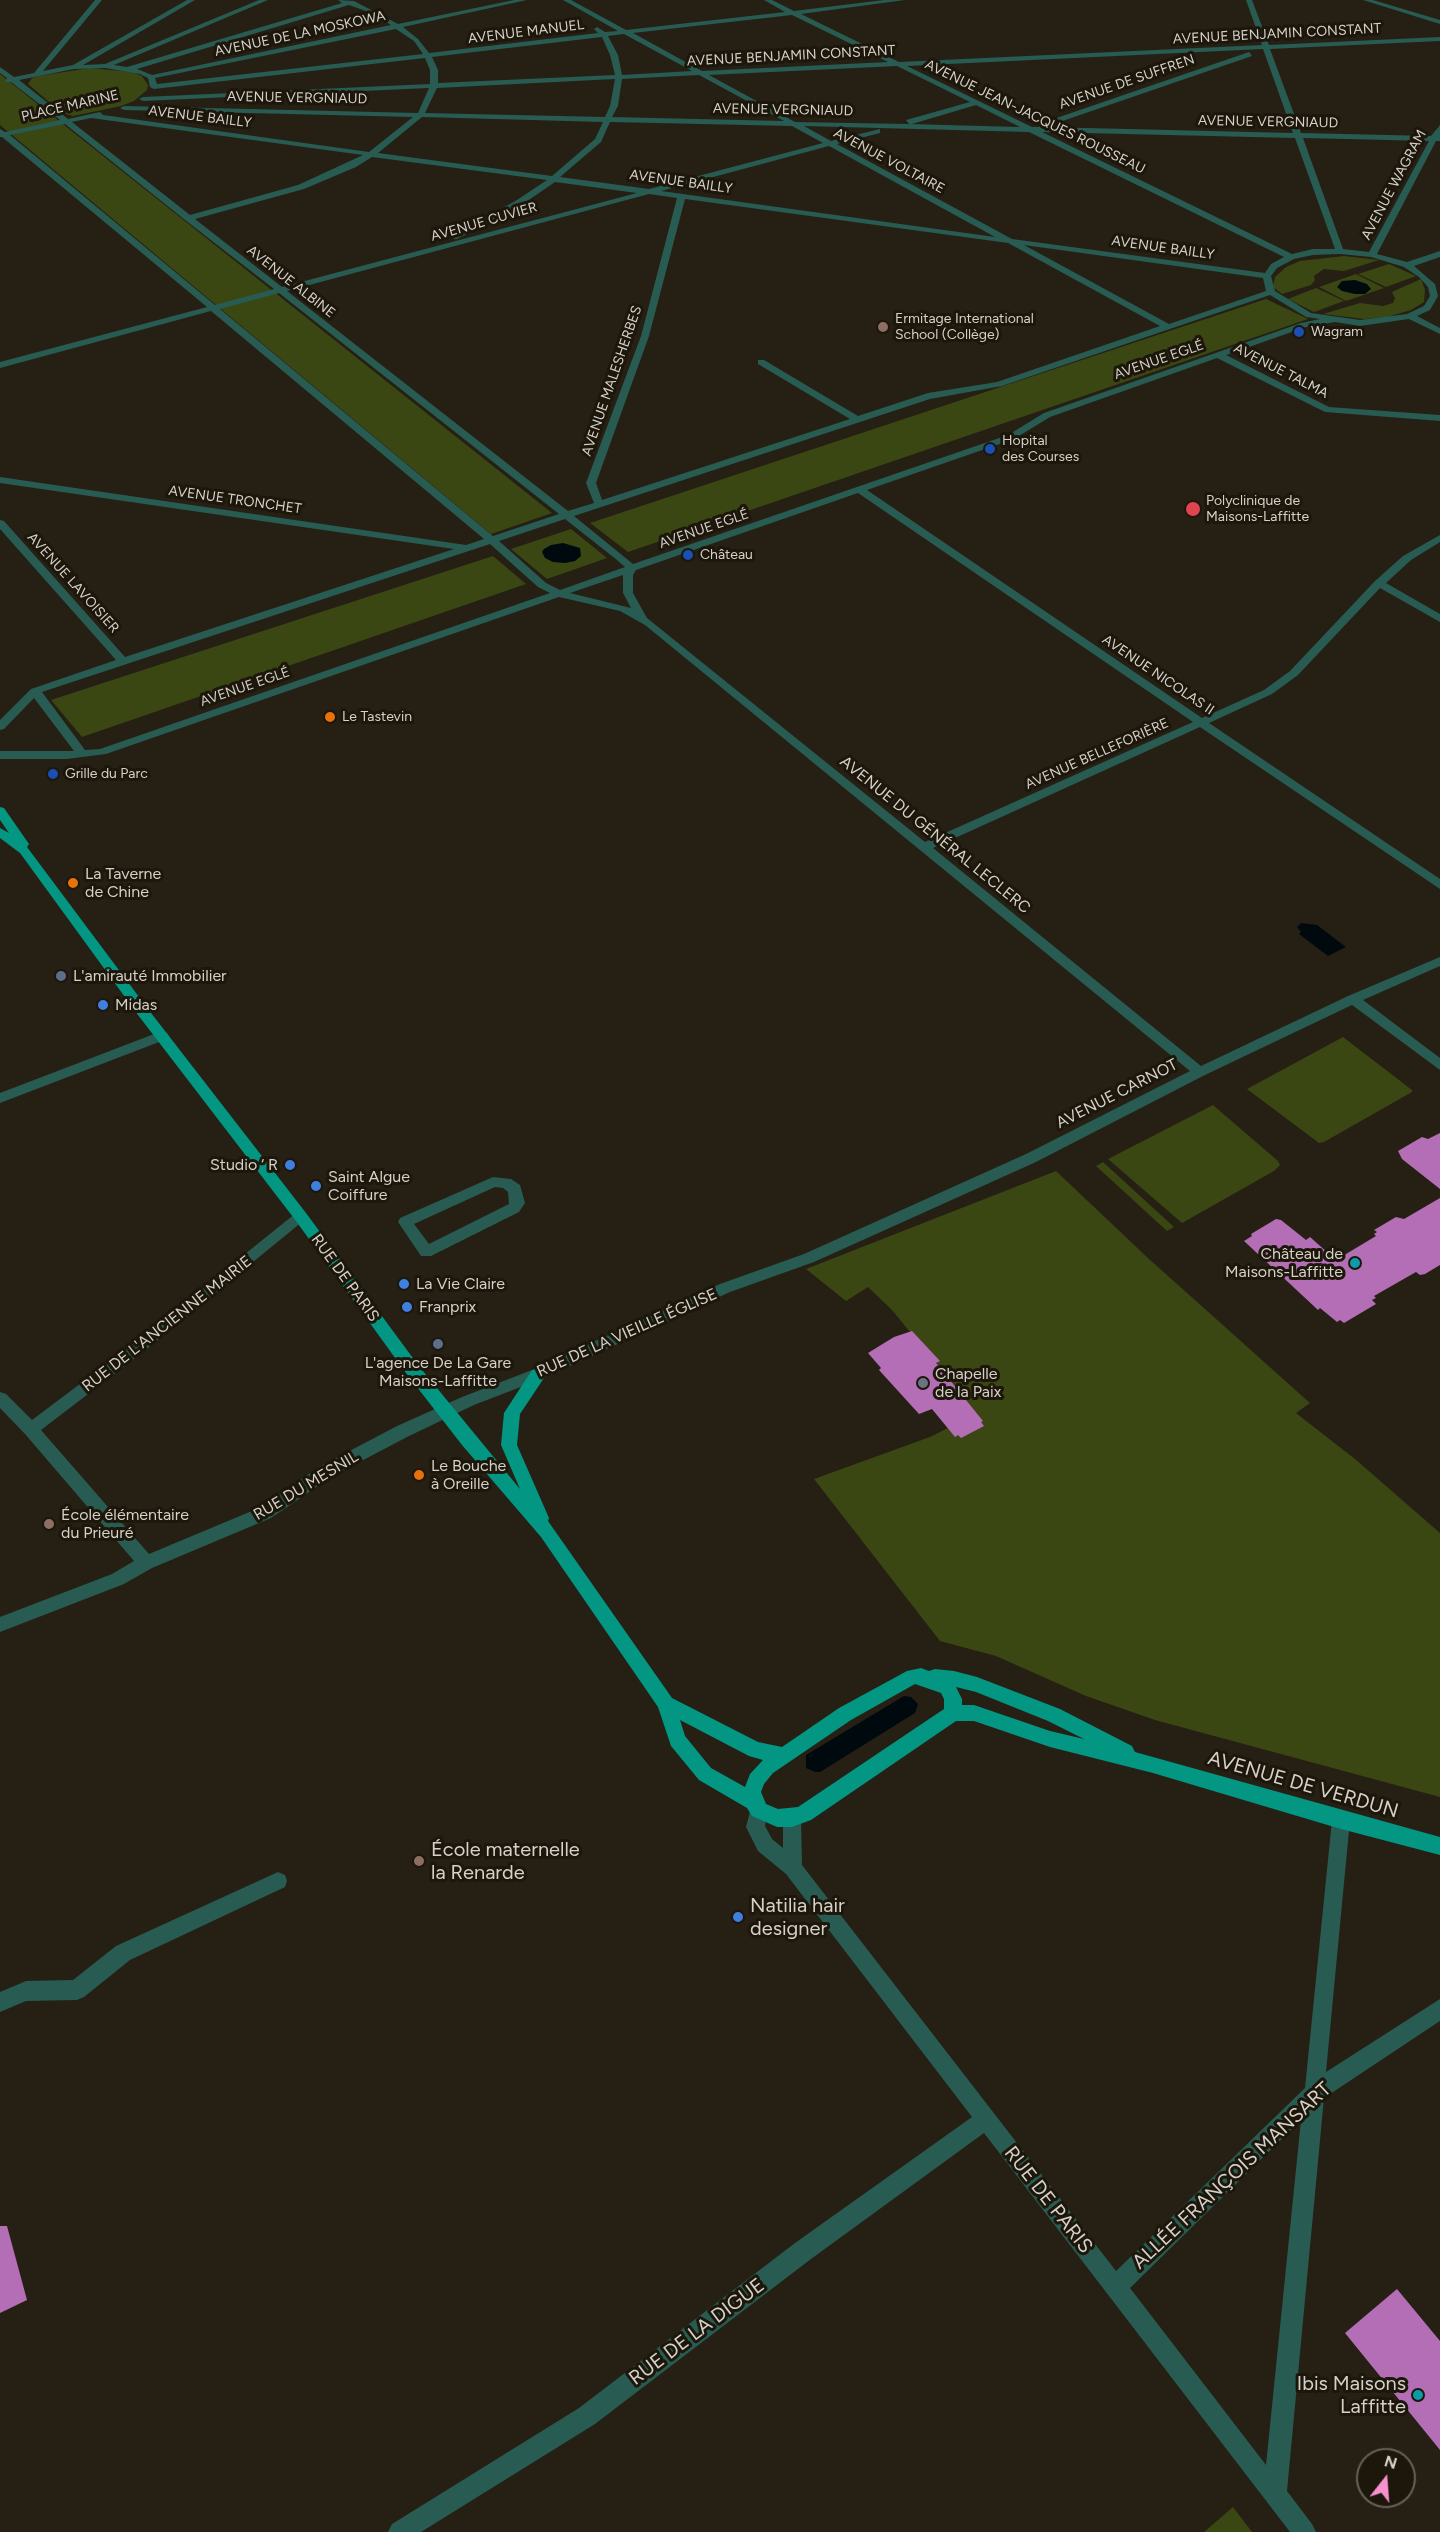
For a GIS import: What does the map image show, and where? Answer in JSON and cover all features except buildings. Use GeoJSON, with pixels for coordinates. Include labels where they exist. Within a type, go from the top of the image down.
{"type":"FeatureCollection","features":[{"type":"Feature","properties":{"kind":"main road","name":"RUE DE PARIS"},"geometry":{"type":"LineString","coordinates":[[0,811],[22,840],[24,850]]}},
{"type":"Feature","properties":{"kind":"main road","name":"RUE DE PARIS"},"geometry":{"type":"LineString","coordinates":[[0,832],[24,850],[445,1411],[547,1532],[666,1704],[677,1740],[705,1774],[756,1806]]}},
{"type":"Feature","properties":{"kind":"main road"},"geometry":{"type":"LineString","coordinates":[[538,1374],[512,1413],[509,1445],[547,1532]]}},
{"type":"Feature","properties":{"kind":"main road"},"geometry":{"type":"LineString","coordinates":[[921,1676],[947,1687],[953,1699],[953,1713],[804,1814],[792,1818],[777,1818],[756,1806],[752,1792],[756,1780],[767,1767],[845,1714],[906,1679],[921,1676]]}},
{"type":"Feature","properties":{"kind":"main road","name":"AVENUE DE VERDUN"},"geometry":{"type":"LineString","coordinates":[[921,1676],[954,1679],[977,1685],[1054,1715],[1153,1765]]}},
{"type":"Feature","properties":{"kind":"main road","name":"RUE DE PARIS"},"geometry":{"type":"LineString","coordinates":[[666,1704],[755,1750],[783,1755]]}},
{"type":"Feature","properties":{"kind":"main road","name":"AVENUE DE VERDUN"},"geometry":{"type":"LineString","coordinates":[[953,1713],[974,1713],[1050,1739],[1153,1765],[1341,1820],[1440,1846]]}},
{"type":"Feature","properties":{"kind":"street"},"geometry":{"type":"LineString","coordinates":[[37,73],[99,0]]}},
{"type":"Feature","properties":{"kind":"street"},"geometry":{"type":"LineString","coordinates":[[74,67],[192,0]]}},
{"type":"Feature","properties":{"kind":"street"},"geometry":{"type":"LineString","coordinates":[[105,66],[265,0]]}},
{"type":"Feature","properties":{"kind":"street"},"geometry":{"type":"LineString","coordinates":[[188,218],[301,187],[372,154],[404,131],[421,114],[434,86],[434,70],[429,56],[416,39],[397,26],[376,14],[341,0]]}},
{"type":"Feature","properties":{"kind":"street"},"geometry":{"type":"LineString","coordinates":[[130,69],[359,0]]}},
{"type":"Feature","properties":{"kind":"street","name":"AVENUE DE LA MOSKOWA"},"geometry":{"type":"LineString","coordinates":[[151,77],[524,0]]}},
{"type":"Feature","properties":{"kind":"street"},"geometry":{"type":"LineString","coordinates":[[430,251],[520,202],[554,179],[592,146],[609,120],[620,77],[614,55],[604,35],[564,0]]}},
{"type":"Feature","properties":{"kind":"street","name":"AVENUE VOLTAIRE"},"geometry":{"type":"LineString","coordinates":[[564,0],[1168,327]]}},
{"type":"Feature","properties":{"kind":"street","name":"AVENUE JEAN-JACQUES ROUSSEAU"},"geometry":{"type":"LineString","coordinates":[[767,0],[1291,257]]}},
{"type":"Feature","properties":{"kind":"street","name":"AVENUE MANUEL"},"geometry":{"type":"LineString","coordinates":[[154,87],[902,0]]}},
{"type":"Feature","properties":{"kind":"street"},"geometry":{"type":"LineString","coordinates":[[1249,0],[1340,251]]}},
{"type":"Feature","properties":{"kind":"street"},"geometry":{"type":"LineString","coordinates":[[1366,0],[1440,22]]}},
{"type":"Feature","properties":{"kind":"street","name":"AVENUE BENJAMIN CONSTANT"},"geometry":{"type":"LineString","coordinates":[[143,99],[1440,39]]}},
{"type":"Feature","properties":{"kind":"street","name":"AVENUE DE SUFFREN"},"geometry":{"type":"LineString","coordinates":[[1030,130],[1266,48]]}},
{"type":"Feature","properties":{"kind":"street","name":"PLACE MARINE"},"geometry":{"type":"LineString","coordinates":[[0,81],[74,67],[105,66],[130,69],[151,77]]}},
{"type":"Feature","properties":{"kind":"street","name":"AVENUE ALBINE"},"geometry":{"type":"LineString","coordinates":[[0,69],[565,515]]}},
{"type":"Feature","properties":{"kind":"street"},"geometry":{"type":"LineString","coordinates":[[151,77],[154,87]]}},
{"type":"Feature","properties":{"kind":"street","name":"PLACE MARINE"},"geometry":{"type":"LineString","coordinates":[[1,133],[124,108],[143,99],[154,87]]}},
{"type":"Feature","properties":{"kind":"street","name":"AVENUE CUVIER"},"geometry":{"type":"LineString","coordinates":[[0,365],[975,104]]}},
{"type":"Feature","properties":{"kind":"street","name":"AVENUE VERGNIAUD"},"geometry":{"type":"LineString","coordinates":[[124,108],[1437,139]]}},
{"type":"Feature","properties":{"kind":"street","name":"AVENUE BAILLY"},"geometry":{"type":"LineString","coordinates":[[92,116],[1268,276]]}},
{"type":"Feature","properties":{"kind":"street","name":"AVENUE WAGRAM"},"geometry":{"type":"LineString","coordinates":[[1372,255],[1437,139],[1440,128]]}},
{"type":"Feature","properties":{"kind":"street"},"geometry":{"type":"LineString","coordinates":[[1,133],[491,541]]}},
{"type":"Feature","properties":{"kind":"street","name":"AVENUE MALESHERBES"},"geometry":{"type":"LineString","coordinates":[[599,504],[591,483],[645,336],[682,195]]}},
{"type":"Feature","properties":{"kind":"street"},"geometry":{"type":"LineString","coordinates":[[1340,251],[1372,255],[1407,266],[1422,275],[1432,286],[1437,297],[1426,308],[1410,316],[1378,322],[1332,320],[1309,315],[1271,292],[1268,276],[1274,266],[1291,257],[1312,252],[1340,251]]}},
{"type":"Feature","properties":{"kind":"street"},"geometry":{"type":"LineString","coordinates":[[1407,266],[1440,254]]}},
{"type":"Feature","properties":{"kind":"street","name":"AVENUE EGLÉ"},"geometry":{"type":"LineString","coordinates":[[0,727],[35,691],[928,396],[999,384],[1271,292]]}},
{"type":"Feature","properties":{"kind":"street"},"geometry":{"type":"LineString","coordinates":[[1410,316],[1440,331]]}},
{"type":"Feature","properties":{"kind":"street","name":"AVENUE EGLÉ"},"geometry":{"type":"LineString","coordinates":[[0,755],[102,752],[1011,437],[1047,415],[1304,325],[1332,320]]}},
{"type":"Feature","properties":{"kind":"street","name":"AVENUE TALMA"},"geometry":{"type":"LineString","coordinates":[[1218,355],[1328,410],[1440,418]]}},
{"type":"Feature","properties":{"kind":"street"},"geometry":{"type":"LineString","coordinates":[[761,362],[857,419]]}},
{"type":"Feature","properties":{"kind":"street","name":"AVENUE TRONCHET"},"geometry":{"type":"LineString","coordinates":[[0,480],[466,547]]}},
{"type":"Feature","properties":{"kind":"street","name":"AVENUE NICOLAS II"},"geometry":{"type":"LineString","coordinates":[[860,490],[1440,885]]}},
{"type":"Feature","properties":{"kind":"street"},"geometry":{"type":"LineString","coordinates":[[565,515],[632,569]]}},
{"type":"Feature","properties":{"kind":"street","name":"AVENUE LAVOISIER"},"geometry":{"type":"LineString","coordinates":[[0,524],[124,662]]}},
{"type":"Feature","properties":{"kind":"street","name":"AVENUE BELLEFORIÈRE"},"geometry":{"type":"LineString","coordinates":[[924,847],[1268,692],[1294,673],[1379,583],[1407,558],[1440,538]]}},
{"type":"Feature","properties":{"kind":"street","name":"AVENUE DU GÉNÉRAL LECLERC"},"geometry":{"type":"LineString","coordinates":[[491,541],[542,585],[560,594],[624,609],[649,623],[1200,1072]]}},
{"type":"Feature","properties":{"kind":"street","name":"AVENUE DU GÉNÉRAL LECLERC"},"geometry":{"type":"LineString","coordinates":[[632,569],[628,575],[628,593],[632,603],[649,623]]}},
{"type":"Feature","properties":{"kind":"street"},"geometry":{"type":"LineString","coordinates":[[1379,583],[1440,619]]}},
{"type":"Feature","properties":{"kind":"street"},"geometry":{"type":"LineString","coordinates":[[35,691],[82,754]]}},
{"type":"Feature","properties":{"kind":"street","name":"AVENUE CARNOT"},"geometry":{"type":"LineString","coordinates":[[810,1258],[1031,1158],[1200,1072],[1353,999],[1440,961]]}},
{"type":"Feature","properties":{"kind":"street"},"geometry":{"type":"LineString","coordinates":[[1353,999],[1440,1065]]}},
{"type":"Feature","properties":{"kind":"street"},"geometry":{"type":"LineString","coordinates":[[0,1098],[162,1036]]}},
{"type":"Feature","properties":{"kind":"street"},"geometry":{"type":"LineString","coordinates":[[493,1182],[506,1183],[516,1189],[518,1203],[514,1208],[426,1252],[405,1222],[493,1182]]}},
{"type":"Feature","properties":{"kind":"street","name":"RUE DE L'ANCIENNE MAIRIE"},"geometry":{"type":"LineString","coordinates":[[31,1429],[138,1348],[301,1217]]}},
{"type":"Feature","properties":{"kind":"street","name":"RUE DE LA VIEILLE ÉGLISE"},"geometry":{"type":"LineString","coordinates":[[445,1411],[538,1374],[725,1288],[810,1258]]}},
{"type":"Feature","properties":{"kind":"street"},"geometry":{"type":"LineString","coordinates":[[0,1398],[31,1429],[146,1563]]}},
{"type":"Feature","properties":{"kind":"street","name":"RUE DU MESNIL"},"geometry":{"type":"LineString","coordinates":[[0,1625],[118,1579],[146,1563],[265,1514],[325,1472],[445,1411]]}},
{"type":"Feature","properties":{"kind":"street","name":"RUE DE PARIS"},"geometry":{"type":"LineString","coordinates":[[756,1806],[755,1827],[765,1845],[793,1868],[985,2120],[1305,2532]]}},
{"type":"Feature","properties":{"kind":"street"},"geometry":{"type":"LineString","coordinates":[[792,1818],[793,1868]]}},
{"type":"Feature","properties":{"kind":"street"},"geometry":{"type":"LineString","coordinates":[[1275,2492],[1341,1820]]}},
{"type":"Feature","properties":{"kind":"street"},"geometry":{"type":"LineString","coordinates":[[0,2002],[26,1991],[77,1990],[123,1953],[278,1881]]}},
{"type":"Feature","properties":{"kind":"street","name":"ALLÉE FRANÇOIS MANSART"},"geometry":{"type":"LineString","coordinates":[[1116,2286],[1316,2091],[1440,2009]]}},
{"type":"Feature","properties":{"kind":"street","name":"RUE DE LA DIGUE"},"geometry":{"type":"LineString","coordinates":[[400,2532],[587,2416],[803,2251],[985,2120]]}},
{"type":"Feature","properties":{"kind":"green space"},"geometry":{"type":"Polygon","coordinates":[[[90,68],[132,72],[142,76],[148,85],[147,90],[134,101],[121,106],[73,116],[62,113],[28,84],[32,78],[38,76],[90,68]]]}},
{"type":"Feature","properties":{"kind":"green space"},"geometry":{"type":"Polygon","coordinates":[[[0,74],[552,513],[491,534],[0,125],[0,74]]]}},
{"type":"Feature","properties":{"kind":"green space"},"geometry":{"type":"Polygon","coordinates":[[[1344,256],[1379,260],[1344,271],[1324,269],[1314,276],[1315,280],[1311,285],[1282,294],[1273,287],[1275,277],[1286,267],[1300,261],[1344,256]]]}},
{"type":"Feature","properties":{"kind":"green space"},"geometry":{"type":"Polygon","coordinates":[[[1389,264],[1416,276],[1386,287],[1358,274],[1389,264]]]}},
{"type":"Feature","properties":{"kind":"green space"},"geometry":{"type":"Polygon","coordinates":[[[1356,274],[1384,288],[1346,301],[1319,287],[1356,274]]]}},
{"type":"Feature","properties":{"kind":"green space"},"geometry":{"type":"Polygon","coordinates":[[[1421,279],[1425,290],[1424,302],[1411,310],[1387,317],[1364,319],[1323,314],[1360,303],[1383,306],[1393,303],[1395,298],[1392,292],[1421,279]]]}},
{"type":"Feature","properties":{"kind":"green space"},"geometry":{"type":"Polygon","coordinates":[[[1316,288],[1344,301],[1314,312],[1288,299],[1316,288]]]}},
{"type":"Feature","properties":{"kind":"green space"},"geometry":{"type":"Polygon","coordinates":[[[1266,299],[1308,319],[628,552],[590,523],[1266,299]]]}},
{"type":"Feature","properties":{"kind":"green space"},"geometry":{"type":"Polygon","coordinates":[[[571,529],[607,558],[547,579],[511,549],[571,529]]]}},
{"type":"Feature","properties":{"kind":"green space"},"geometry":{"type":"Polygon","coordinates":[[[493,556],[526,584],[82,737],[51,700],[493,556]]]}},
{"type":"Feature","properties":{"kind":"green space"},"geometry":{"type":"Polygon","coordinates":[[[1343,1037],[1412,1092],[1319,1143],[1247,1089],[1343,1037]]]}},
{"type":"Feature","properties":{"kind":"green space"},"geometry":{"type":"Polygon","coordinates":[[[1213,1105],[1280,1165],[1274,1171],[1182,1223],[1108,1159],[1213,1105]]]}},
{"type":"Feature","properties":{"kind":"green space"},"geometry":{"type":"Polygon","coordinates":[[[1103,1162],[1174,1227],[1167,1231],[1096,1166],[1103,1162]]]}},
{"type":"Feature","properties":{"kind":"green space"},"geometry":{"type":"Polygon","coordinates":[[[1056,1171],[1149,1259],[1310,1403],[1296,1413],[1355,1459],[1440,1533],[1440,1797],[1155,1720],[1086,1696],[996,1656],[940,1641],[814,1479],[930,1437],[972,1416],[933,1360],[892,1310],[868,1287],[846,1301],[806,1269],[1056,1171]]]}},
{"type":"Feature","properties":{"kind":"green space"},"geometry":{"type":"Polygon","coordinates":[[[1233,2507],[1252,2532],[1204,2532],[1233,2507]]]}},
{"type":"Feature","properties":{"kind":"shaded area"},"geometry":{"type":"Polygon","coordinates":[[[1355,280],[1367,284],[1371,289],[1365,294],[1355,294],[1342,291],[1337,287],[1342,281],[1355,280]]]}},
{"type":"Feature","properties":{"kind":"shaded area"},"geometry":{"type":"Polygon","coordinates":[[[563,543],[580,548],[581,556],[575,561],[565,563],[553,562],[545,558],[542,552],[544,549],[563,543]]]}},
{"type":"Feature","properties":{"kind":"shaded area"},"geometry":{"type":"Polygon","coordinates":[[[1301,923],[1317,925],[1346,947],[1328,956],[1299,934],[1301,932],[1297,927],[1301,923]]]}},
{"type":"Feature","properties":{"kind":"shaded area"},"geometry":{"type":"Polygon","coordinates":[[[904,1696],[911,1697],[918,1704],[915,1713],[820,1772],[806,1768],[806,1755],[904,1696]]]}},
{"type":"Feature","properties":{"kind":"place","name":"Ermitage International School (Collège)"},"geometry":{"type":"Point","coordinates":[883,327]}},
{"type":"Feature","properties":{"kind":"place","name":"Wagram"},"geometry":{"type":"Point","coordinates":[1299,332]}},
{"type":"Feature","properties":{"kind":"place","name":"Hopital des Courses"},"geometry":{"type":"Point","coordinates":[990,449]}},
{"type":"Feature","properties":{"kind":"place","name":"Polyclinique de Maisons-Laffitte"},"geometry":{"type":"Point","coordinates":[1193,509]}},
{"type":"Feature","properties":{"kind":"place","name":"Château"},"geometry":{"type":"Point","coordinates":[688,555]}},
{"type":"Feature","properties":{"kind":"place","name":"Le Tastevin"},"geometry":{"type":"Point","coordinates":[330,717]}},
{"type":"Feature","properties":{"kind":"place","name":"Grille du Parc"},"geometry":{"type":"Point","coordinates":[53,774]}},
{"type":"Feature","properties":{"kind":"place","name":"La Taverne de Chine"},"geometry":{"type":"Point","coordinates":[73,883]}},
{"type":"Feature","properties":{"kind":"place","name":"L'amirauté Immobilier"},"geometry":{"type":"Point","coordinates":[61,976]}},
{"type":"Feature","properties":{"kind":"place","name":"Midas"},"geometry":{"type":"Point","coordinates":[103,1005]}},
{"type":"Feature","properties":{"kind":"place","name":"Studio ‘ R"},"geometry":{"type":"Point","coordinates":[290,1165]}},
{"type":"Feature","properties":{"kind":"place","name":"Saint Algue Coiffure"},"geometry":{"type":"Point","coordinates":[316,1186]}},
{"type":"Feature","properties":{"kind":"place","name":"Château de Maisons-Laffitte"},"geometry":{"type":"Point","coordinates":[1355,1263]}},
{"type":"Feature","properties":{"kind":"place","name":"La Vie Claire"},"geometry":{"type":"Point","coordinates":[404,1284]}},
{"type":"Feature","properties":{"kind":"place","name":"Franprix"},"geometry":{"type":"Point","coordinates":[407,1307]}},
{"type":"Feature","properties":{"kind":"place","name":"L'agence De La Gare Maisons-Laffitte"},"geometry":{"type":"Point","coordinates":[438,1344]}},
{"type":"Feature","properties":{"kind":"place","name":"Chapelle de la Paix"},"geometry":{"type":"Point","coordinates":[923,1383]}},
{"type":"Feature","properties":{"kind":"place","name":"Le Bouche à Oreille"},"geometry":{"type":"Point","coordinates":[419,1475]}},
{"type":"Feature","properties":{"kind":"place","name":"École élémentaire du Prieuré"},"geometry":{"type":"Point","coordinates":[49,1524]}},
{"type":"Feature","properties":{"kind":"place","name":"École maternelle la Renarde"},"geometry":{"type":"Point","coordinates":[419,1861]}},
{"type":"Feature","properties":{"kind":"place","name":"Natilia hair designer"},"geometry":{"type":"Point","coordinates":[738,1917]}},
{"type":"Feature","properties":{"kind":"place","name":"Ibis Maisons Laffitte"},"geometry":{"type":"Point","coordinates":[1418,2395]}}]}
